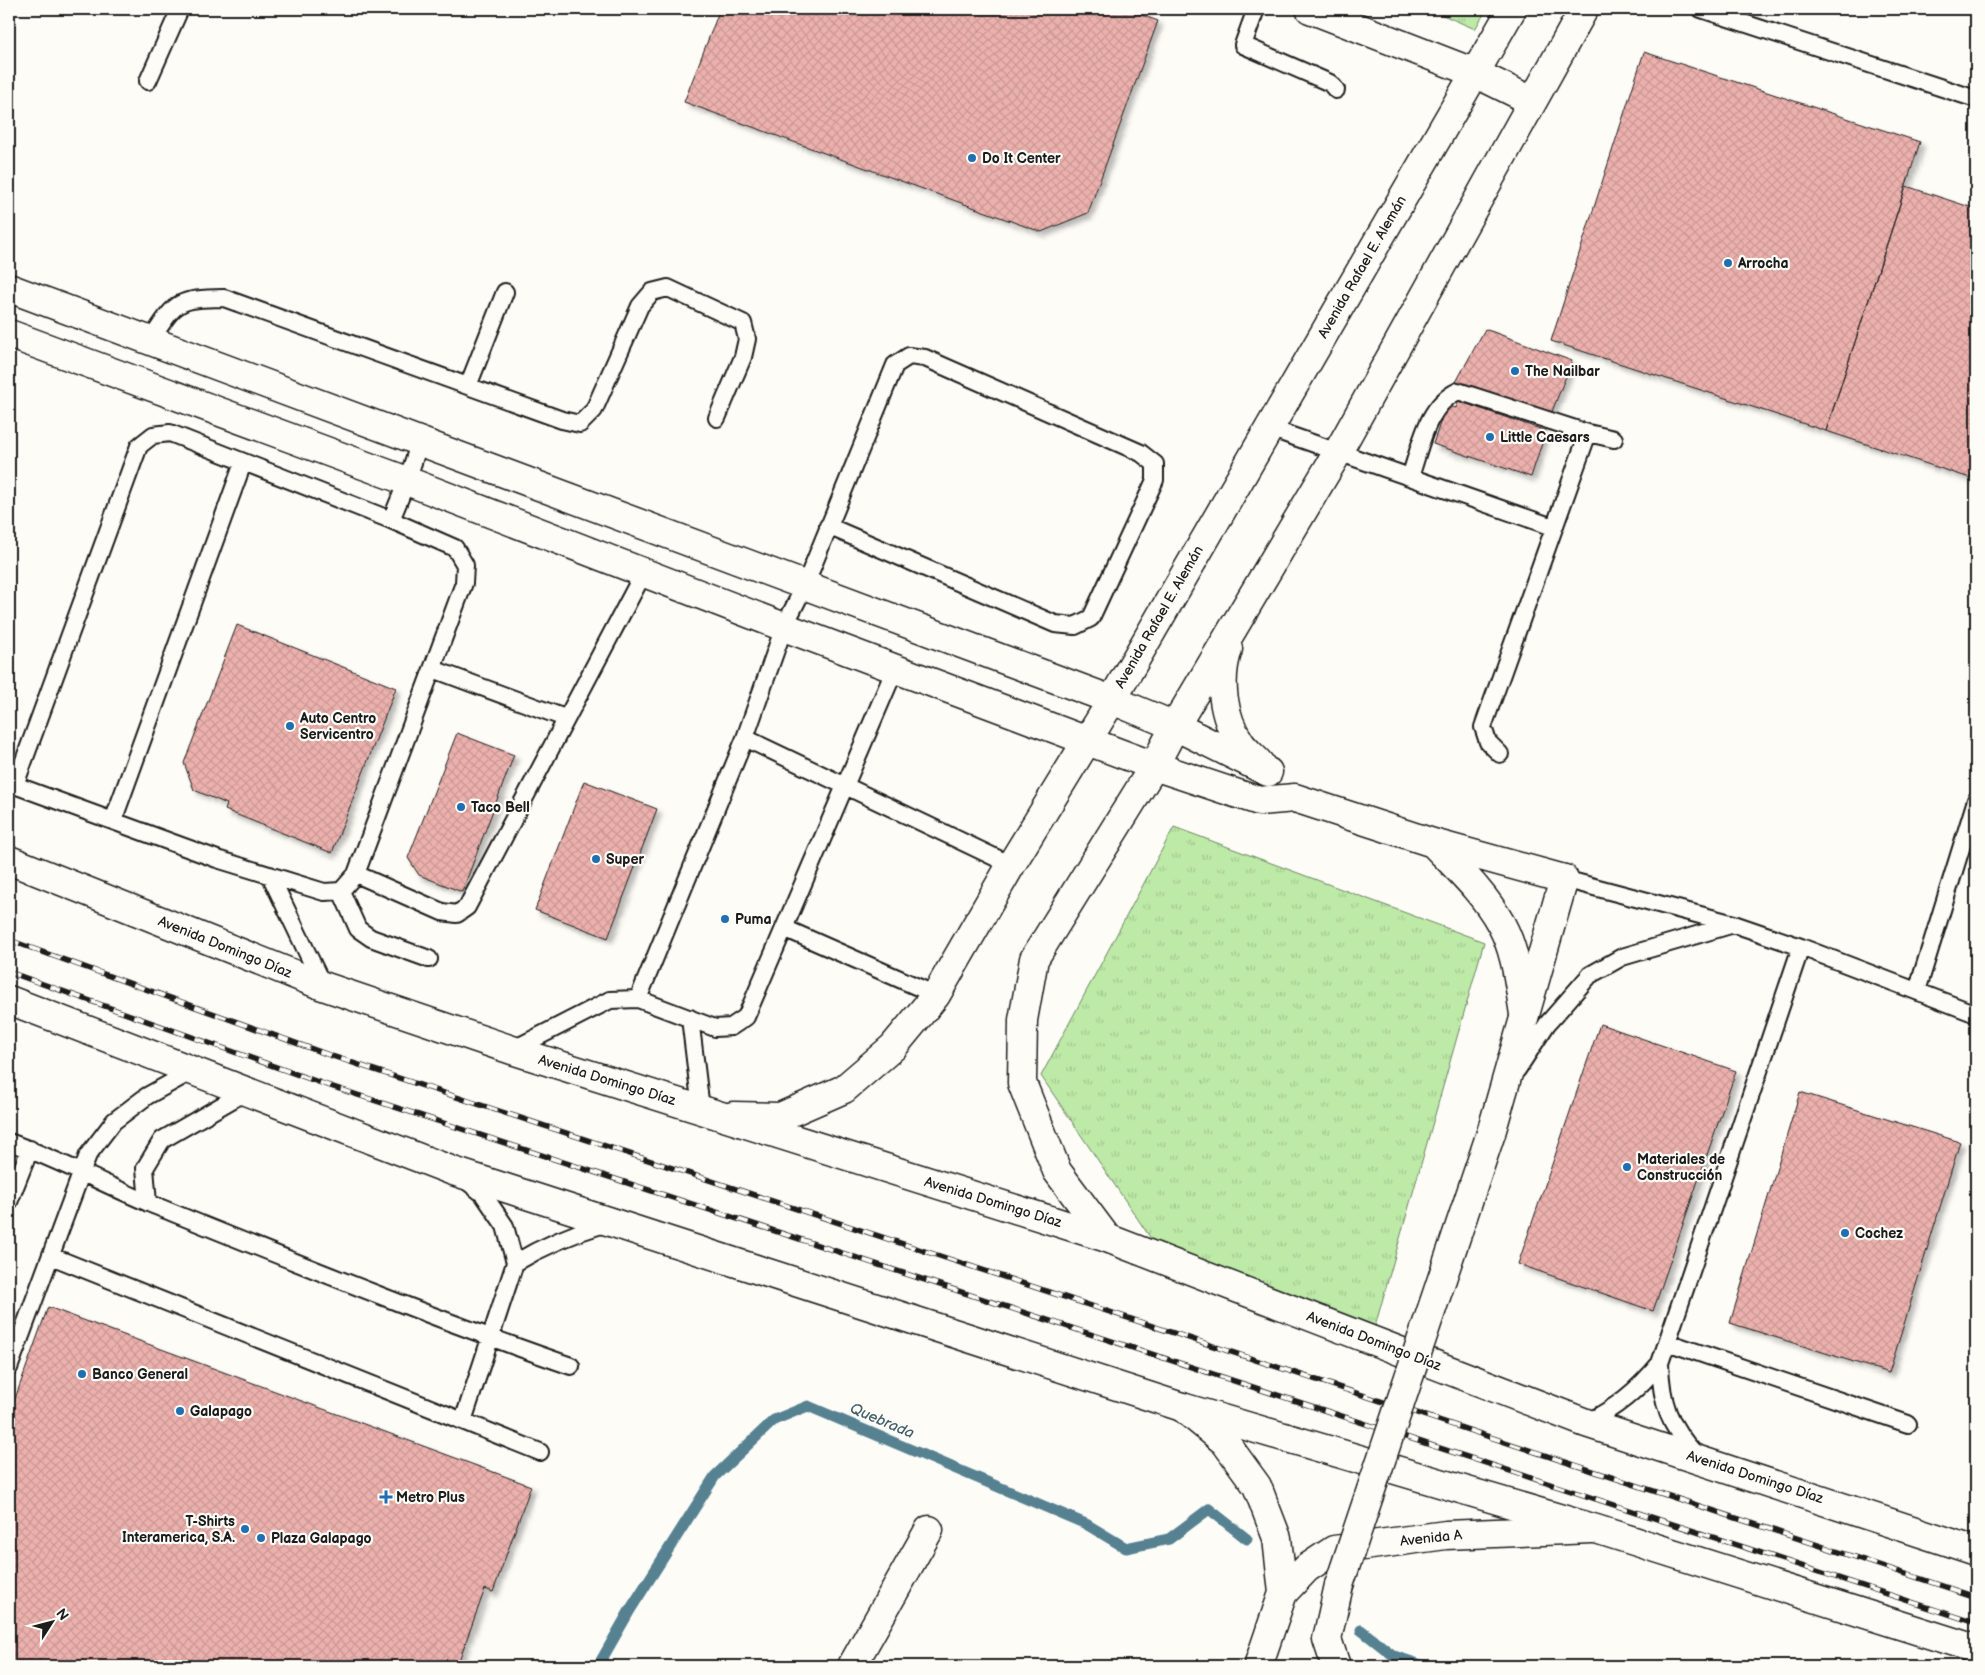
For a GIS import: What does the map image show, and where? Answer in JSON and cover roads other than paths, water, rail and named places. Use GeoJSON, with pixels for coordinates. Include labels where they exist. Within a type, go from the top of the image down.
{"type":"FeatureCollection","features":[{"type":"Feature","properties":{"kind":"main road"},"geometry":{"type":"LineString","coordinates":[[1310,9],[1475,73],[1532,101]]}},
{"type":"Feature","properties":{"kind":"main road","name":"Avenida Rafael E. Alemán"},"geometry":{"type":"LineString","coordinates":[[709,1113],[780,1117],[844,1089],[893,1047],[936,995],[1011,865],[1112,700],[1512,9]]}},
{"type":"Feature","properties":{"kind":"main road"},"geometry":{"type":"LineString","coordinates":[[1107,1238],[1057,1171],[1022,1084],[1023,1020],[1034,959],[1154,766],[1175,726],[1235,629],[1338,452],[1584,9]]}},
{"type":"Feature","properties":{"kind":"main road"},"geometry":{"type":"LineString","coordinates":[[9,288],[1112,700],[1175,726],[1268,772]]}},
{"type":"Feature","properties":{"kind":"main road"},"geometry":{"type":"LineString","coordinates":[[9,334],[407,481],[1085,742],[1259,801],[1295,798],[1432,843],[1564,879],[1491,1133],[1339,1585],[1327,1639],[1336,1666]]}},
{"type":"Feature","properties":{"kind":"main road"},"geometry":{"type":"LineString","coordinates":[[1235,629],[1222,667],[1224,707],[1241,743],[1295,798]]}},
{"type":"Feature","properties":{"kind":"main road"},"geometry":{"type":"LineString","coordinates":[[1432,843],[1479,890],[1502,925],[1513,956],[1524,1014]]}},
{"type":"Feature","properties":{"kind":"main road","name":"Avenida Domingo Díaz"},"geometry":{"type":"LineString","coordinates":[[9,860],[323,986],[512,1050],[1107,1238],[1586,1423],[1699,1458],[1976,1551]]}},
{"type":"Feature","properties":{"kind":"main road"},"geometry":{"type":"LineString","coordinates":[[9,1000],[453,1170],[1182,1407],[1596,1529],[1976,1649]]}},
{"type":"Feature","properties":{"kind":"main road","name":"Avenida A"},"geometry":{"type":"LineString","coordinates":[[1182,1407],[1225,1442],[1257,1486],[1277,1538],[1283,1593],[1266,1658]]}},
{"type":"Feature","properties":{"kind":"main road","name":"Avenida A"},"geometry":{"type":"LineString","coordinates":[[1283,1593],[1307,1568],[1334,1550],[1446,1535],[1596,1529]]}},
{"type":"Feature","properties":{"kind":"main road"},"geometry":{"type":"LineString","coordinates":[[852,1666],[929,1530]]}},
{"type":"Feature","properties":{"kind":"lane"},"geometry":{"type":"LineString","coordinates":[[148,81],[180,9]]}},
{"type":"Feature","properties":{"kind":"lane"},"geometry":{"type":"LineString","coordinates":[[1256,9],[1242,45],[1330,83],[1336,90]]}},
{"type":"Feature","properties":{"kind":"lane"},"geometry":{"type":"LineString","coordinates":[[1701,9],[1976,99]]}},
{"type":"Feature","properties":{"kind":"lane"},"geometry":{"type":"LineString","coordinates":[[150,341],[172,308],[190,299],[224,298],[562,420],[580,424],[594,410],[640,306],[652,292],[668,288],[743,323],[747,339],[743,357],[717,418]]}},
{"type":"Feature","properties":{"kind":"lane"},"geometry":{"type":"LineString","coordinates":[[468,386],[505,292]]}},
{"type":"Feature","properties":{"kind":"lane"},"geometry":{"type":"LineString","coordinates":[[638,999],[745,738],[784,627],[804,585],[828,526],[895,365],[909,356],[925,358],[1141,453],[1154,464],[1155,480],[1091,618],[1075,626],[1055,624],[828,526]]}},
{"type":"Feature","properties":{"kind":"lane"},"geometry":{"type":"LineString","coordinates":[[1410,477],[1433,411],[1445,397],[1458,391],[1588,433],[1614,439]]}},
{"type":"Feature","properties":{"kind":"lane"},"geometry":{"type":"LineString","coordinates":[[1269,428],[1553,527]]}},
{"type":"Feature","properties":{"kind":"lane"},"geometry":{"type":"LineString","coordinates":[[170,433],[243,463],[391,520],[455,548],[465,565],[464,583],[356,874],[341,891],[324,892],[218,859],[12,784],[139,446],[153,435],[170,433]]}},
{"type":"Feature","properties":{"kind":"lane"},"geometry":{"type":"LineString","coordinates":[[1500,754],[1488,742],[1483,727],[1588,433]]}},
{"type":"Feature","properties":{"kind":"lane"},"geometry":{"type":"LineString","coordinates":[[391,520],[407,481],[420,441]]}},
{"type":"Feature","properties":{"kind":"lane"},"geometry":{"type":"LineString","coordinates":[[113,821],[243,463]]}},
{"type":"Feature","properties":{"kind":"lane"},"geometry":{"type":"LineString","coordinates":[[356,874],[442,912],[457,914],[467,907],[565,718],[644,572]]}},
{"type":"Feature","properties":{"kind":"lane"},"geometry":{"type":"LineString","coordinates":[[433,669],[565,718]]}},
{"type":"Feature","properties":{"kind":"lane"},"geometry":{"type":"LineString","coordinates":[[512,1050],[610,1000],[638,999],[715,1028],[731,1027],[746,1017],[895,669]]}},
{"type":"Feature","properties":{"kind":"lane"},"geometry":{"type":"LineString","coordinates":[[745,738],[1011,865]]}},
{"type":"Feature","properties":{"kind":"lane"},"geometry":{"type":"LineString","coordinates":[[1916,991],[1976,800]]}},
{"type":"Feature","properties":{"kind":"lane"},"geometry":{"type":"LineString","coordinates":[[270,875],[323,986]]}},
{"type":"Feature","properties":{"kind":"lane"},"geometry":{"type":"LineString","coordinates":[[1564,879],[1734,924],[1801,947],[1976,1014]]}},
{"type":"Feature","properties":{"kind":"lane"},"geometry":{"type":"LineString","coordinates":[[341,891],[358,928],[371,938],[429,959]]}},
{"type":"Feature","properties":{"kind":"lane"},"geometry":{"type":"LineString","coordinates":[[1502,1093],[1547,1024],[1590,974],[1622,957],[1734,924]]}},
{"type":"Feature","properties":{"kind":"lane"},"geometry":{"type":"LineString","coordinates":[[784,928],[936,995]]}},
{"type":"Feature","properties":{"kind":"lane"},"geometry":{"type":"LineString","coordinates":[[1699,1458],[1681,1439],[1668,1416],[1661,1390],[1660,1363],[1801,947]]}},
{"type":"Feature","properties":{"kind":"lane"},"geometry":{"type":"LineString","coordinates":[[690,1018],[709,1113]]}},
{"type":"Feature","properties":{"kind":"lane"},"geometry":{"type":"LineString","coordinates":[[9,1368],[88,1155],[114,1121],[147,1096],[194,1070]]}},
{"type":"Feature","properties":{"kind":"lane"},"geometry":{"type":"LineString","coordinates":[[148,1202],[145,1168],[162,1140],[247,1091]]}},
{"type":"Feature","properties":{"kind":"lane"},"geometry":{"type":"LineString","coordinates":[[9,1142],[30,1149],[148,1202],[491,1339],[571,1366]]}},
{"type":"Feature","properties":{"kind":"lane"},"geometry":{"type":"LineString","coordinates":[[9,1202],[30,1149]]}},
{"type":"Feature","properties":{"kind":"lane"},"geometry":{"type":"LineString","coordinates":[[453,1170],[483,1194],[505,1226],[516,1263],[463,1421]]}},
{"type":"Feature","properties":{"kind":"lane"},"geometry":{"type":"LineString","coordinates":[[516,1263],[545,1245],[578,1231],[612,1221]]}},
{"type":"Feature","properties":{"kind":"lane"},"geometry":{"type":"LineString","coordinates":[[51,1256],[540,1452]]}},
{"type":"Feature","properties":{"kind":"lane"},"geometry":{"type":"LineString","coordinates":[[1667,1342],[1908,1424]]}},
{"type":"Feature","properties":{"kind":"lane"},"geometry":{"type":"LineString","coordinates":[[1586,1423],[1607,1412],[1627,1398],[1660,1363]]}},
{"type":"Feature","properties":{"kind":"waterway","name":"Quebrada"},"geometry":{"type":"LineString","coordinates":[[598,1666],[630,1610],[715,1476],[774,1420],[808,1406],[1086,1524],[1126,1548],[1169,1539],[1209,1509],[1247,1539]]}},
{"type":"Feature","properties":{"kind":"waterway","name":"Quebrada"},"geometry":{"type":"LineString","coordinates":[[1361,1630],[1394,1656],[1424,1666]]}},
{"type":"Feature","properties":{"kind":"railway"},"geometry":{"type":"LineString","coordinates":[[9,940],[332,1056],[1976,1597]]}},
{"type":"Feature","properties":{"kind":"railway"},"geometry":{"type":"LineString","coordinates":[[9,972],[324,1084],[1976,1623]]}},
{"type":"Feature","properties":{"kind":"place","name":"Do It Center"},"geometry":{"type":"Point","coordinates":[972,158]}},
{"type":"Feature","properties":{"kind":"place","name":"Arrocha"},"geometry":{"type":"Point","coordinates":[1728,263]}},
{"type":"Feature","properties":{"kind":"place","name":"The Nailbar"},"geometry":{"type":"Point","coordinates":[1515,371]}},
{"type":"Feature","properties":{"kind":"place","name":"Little Caesars"},"geometry":{"type":"Point","coordinates":[1490,437]}},
{"type":"Feature","properties":{"kind":"place","name":"Auto Centro Servicentro"},"geometry":{"type":"Point","coordinates":[290,726]}},
{"type":"Feature","properties":{"kind":"place","name":"Taco Bell"},"geometry":{"type":"Point","coordinates":[461,807]}},
{"type":"Feature","properties":{"kind":"place","name":"Super"},"geometry":{"type":"Point","coordinates":[596,859]}},
{"type":"Feature","properties":{"kind":"place","name":"Puma"},"geometry":{"type":"Point","coordinates":[725,919]}},
{"type":"Feature","properties":{"kind":"place","name":"Materiales de Construcción"},"geometry":{"type":"Point","coordinates":[1627,1167]}},
{"type":"Feature","properties":{"kind":"place","name":"Cochez"},"geometry":{"type":"Point","coordinates":[1845,1233]}},
{"type":"Feature","properties":{"kind":"place","name":"Banco General"},"geometry":{"type":"Point","coordinates":[82,1374]}},
{"type":"Feature","properties":{"kind":"place","name":"Galapago"},"geometry":{"type":"Point","coordinates":[180,1411]}},
{"type":"Feature","properties":{"kind":"place","name":"Metro Plus"},"geometry":{"type":"Point","coordinates":[386,1497]}},
{"type":"Feature","properties":{"kind":"place","name":"T-Shirts Interamerica, S.A."},"geometry":{"type":"Point","coordinates":[245,1529]}},
{"type":"Feature","properties":{"kind":"place","name":"Plaza Galapago"},"geometry":{"type":"Point","coordinates":[261,1538]}}]}
